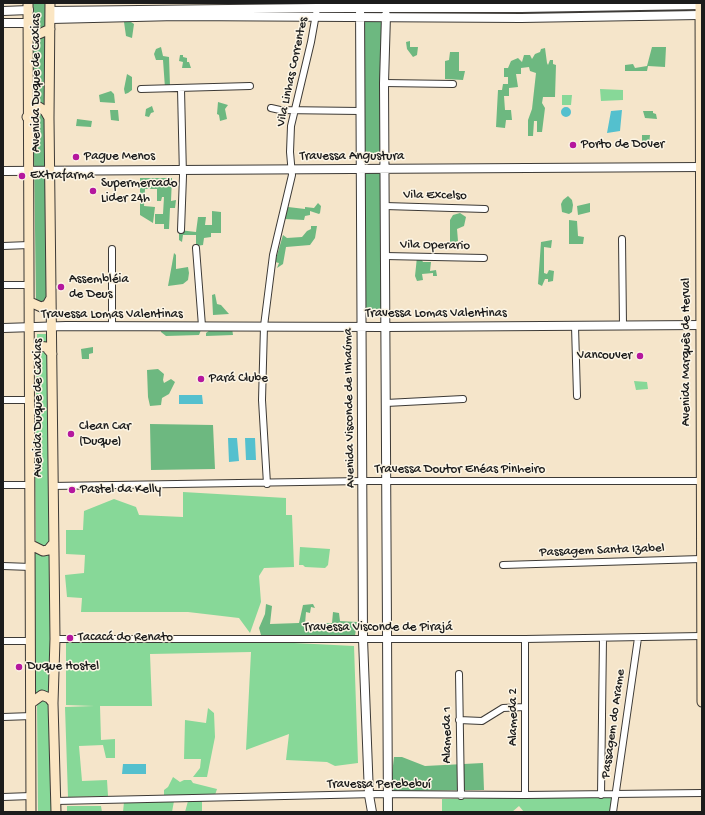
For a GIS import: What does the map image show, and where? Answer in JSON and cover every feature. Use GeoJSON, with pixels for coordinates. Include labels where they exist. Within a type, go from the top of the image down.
{"type":"FeatureCollection","features":[{"type":"Feature","properties":{"kind":"main road","name":"Avenida Marquês de Herval"},"geometry":{"type":"LineString","coordinates":[[700,4],[700,481],[702,559],[702,702]]}},
{"type":"Feature","properties":{"kind":"main road","name":"Avenida Duque de Caxias"},"geometry":{"type":"LineString","coordinates":[[28,7],[27,116],[30,284],[29,485],[32,716],[31,812]]}},
{"type":"Feature","properties":{"kind":"main road","name":"Avenida Duque de Caxias"},"geometry":{"type":"LineString","coordinates":[[51,11],[49,118],[54,639],[53,703],[56,812]]}},
{"type":"Feature","properties":{"kind":"main road"},"geometry":{"type":"LineString","coordinates":[[29,25],[33,33],[39,34],[50,29]]}},
{"type":"Feature","properties":{"kind":"main road"},"geometry":{"type":"LineString","coordinates":[[27,116],[33,109],[39,107],[45,111],[49,118]]}},
{"type":"Feature","properties":{"kind":"main road"},"geometry":{"type":"LineString","coordinates":[[30,302],[42,307],[47,305],[51,298]]}},
{"type":"Feature","properties":{"kind":"main road"},"geometry":{"type":"LineString","coordinates":[[30,353],[38,346],[46,347],[52,354]]}},
{"type":"Feature","properties":{"kind":"main road"},"geometry":{"type":"LineString","coordinates":[[30,545],[43,551],[48,550],[53,544]]}},
{"type":"Feature","properties":{"kind":"main road"},"geometry":{"type":"LineString","coordinates":[[31,703],[42,695],[49,698],[53,703]]}},
{"type":"Feature","properties":{"kind":"street"},"geometry":{"type":"LineString","coordinates":[[51,11],[359,17],[387,11],[700,4]]}},
{"type":"Feature","properties":{"kind":"street"},"geometry":{"type":"LineString","coordinates":[[51,11],[138,8],[177,13],[186,8],[318,5],[360,6],[387,11],[521,18],[699,15]]}},
{"type":"Feature","properties":{"kind":"street","name":"Vila Linhas Correntes"},"geometry":{"type":"LineString","coordinates":[[267,484],[262,400],[264,326],[273,255],[292,175],[290,136],[294,110],[317,17],[318,5]]}},
{"type":"Feature","properties":{"kind":"street","name":"Avenida Visconde de Inhaúma"},"geometry":{"type":"LineString","coordinates":[[360,6],[363,639],[369,794],[372,812]]}},
{"type":"Feature","properties":{"kind":"street"},"geometry":{"type":"LineString","coordinates":[[3,11],[28,7]]}},
{"type":"Feature","properties":{"kind":"street"},"geometry":{"type":"LineString","coordinates":[[521,8],[521,18]]}},
{"type":"Feature","properties":{"kind":"street"},"geometry":{"type":"LineString","coordinates":[[387,11],[384,82],[384,168],[388,812]]}},
{"type":"Feature","properties":{"kind":"street"},"geometry":{"type":"LineString","coordinates":[[3,23],[29,25]]}},
{"type":"Feature","properties":{"kind":"street"},"geometry":{"type":"LineString","coordinates":[[384,82],[453,84]]}},
{"type":"Feature","properties":{"kind":"street"},"geometry":{"type":"LineString","coordinates":[[141,89],[250,86]]}},
{"type":"Feature","properties":{"kind":"street"},"geometry":{"type":"LineString","coordinates":[[181,89],[181,230]]}},
{"type":"Feature","properties":{"kind":"street"},"geometry":{"type":"LineString","coordinates":[[271,108],[294,110],[360,111]]}},
{"type":"Feature","properties":{"kind":"street","name":"Travessa Angustura"},"geometry":{"type":"LineString","coordinates":[[3,170],[701,167]]}},
{"type":"Feature","properties":{"kind":"street","name":"Vila Excelso"},"geometry":{"type":"LineString","coordinates":[[385,206],[485,208]]}},
{"type":"Feature","properties":{"kind":"street"},"geometry":{"type":"LineString","coordinates":[[622,239],[623,326]]}},
{"type":"Feature","properties":{"kind":"street"},"geometry":{"type":"LineString","coordinates":[[3,246],[29,245]]}},
{"type":"Feature","properties":{"kind":"street"},"geometry":{"type":"LineString","coordinates":[[196,248],[202,326]]}},
{"type":"Feature","properties":{"kind":"street"},"geometry":{"type":"LineString","coordinates":[[112,249],[112,327]]}},
{"type":"Feature","properties":{"kind":"street","name":"Vila Operario"},"geometry":{"type":"LineString","coordinates":[[385,256],[484,258]]}},
{"type":"Feature","properties":{"kind":"street"},"geometry":{"type":"LineString","coordinates":[[3,285],[30,284]]}},
{"type":"Feature","properties":{"kind":"street","name":"Travessa Lomas Valentinas"},"geometry":{"type":"LineString","coordinates":[[3,328],[51,326],[385,327],[701,325]]}},
{"type":"Feature","properties":{"kind":"street"},"geometry":{"type":"LineString","coordinates":[[575,326],[577,396]]}},
{"type":"Feature","properties":{"kind":"street"},"geometry":{"type":"LineString","coordinates":[[386,403],[463,399]]}},
{"type":"Feature","properties":{"kind":"street"},"geometry":{"type":"LineString","coordinates":[[3,400],[29,400]]}},
{"type":"Feature","properties":{"kind":"street","name":"Travessa Doutor Enéas Pinheiro"},"geometry":{"type":"LineString","coordinates":[[52,486],[267,484],[363,481],[700,481]]}},
{"type":"Feature","properties":{"kind":"street"},"geometry":{"type":"LineString","coordinates":[[3,485],[29,485]]}},
{"type":"Feature","properties":{"kind":"street","name":"Passagem Santa Izabel"},"geometry":{"type":"LineString","coordinates":[[503,565],[702,559]]}},
{"type":"Feature","properties":{"kind":"street"},"geometry":{"type":"LineString","coordinates":[[3,566],[31,568]]}},
{"type":"Feature","properties":{"kind":"street","name":"Travessa Visconde de Pirajá"},"geometry":{"type":"LineString","coordinates":[[54,639],[525,639],[702,636]]}},
{"type":"Feature","properties":{"kind":"street","name":"Passagem do Arame"},"geometry":{"type":"LineString","coordinates":[[601,795],[603,638]]}},
{"type":"Feature","properties":{"kind":"street","name":"Passagem do Arame"},"geometry":{"type":"LineString","coordinates":[[613,812],[638,638]]}},
{"type":"Feature","properties":{"kind":"street","name":"Alameda 2"},"geometry":{"type":"LineString","coordinates":[[525,639],[525,795]]}},
{"type":"Feature","properties":{"kind":"street"},"geometry":{"type":"LineString","coordinates":[[3,641],[30,641]]}},
{"type":"Feature","properties":{"kind":"street","name":"Alameda 1"},"geometry":{"type":"LineString","coordinates":[[459,674],[461,796]]}},
{"type":"Feature","properties":{"kind":"street"},"geometry":{"type":"LineString","coordinates":[[459,720],[482,721],[503,708],[524,707]]}},
{"type":"Feature","properties":{"kind":"street"},"geometry":{"type":"LineString","coordinates":[[3,717],[32,716]]}},
{"type":"Feature","properties":{"kind":"street","name":"Travessa Perebebuí"},"geometry":{"type":"LineString","coordinates":[[56,801],[369,794],[461,796],[702,793]]}},
{"type":"Feature","properties":{"kind":"street"},"geometry":{"type":"LineString","coordinates":[[3,797],[31,796]]}},
{"type":"Feature","properties":{"kind":"green space"},"geometry":{"type":"Polygon","coordinates":[[[32,3],[47,3],[46,302],[36,303],[32,3]]]}},
{"type":"Feature","properties":{"kind":"green space"},"geometry":{"type":"Polygon","coordinates":[[[383,18],[382,160],[364,160],[363,19],[383,18]]]}},
{"type":"Feature","properties":{"kind":"green space"},"geometry":{"type":"Polygon","coordinates":[[[128,20],[134,24],[132,38],[126,36],[124,22],[128,20]]]}},
{"type":"Feature","properties":{"kind":"green space"},"geometry":{"type":"Polygon","coordinates":[[[410,41],[410,47],[418,47],[417,55],[413,57],[407,49],[406,42],[410,41]]]}},
{"type":"Feature","properties":{"kind":"green space"},"geometry":{"type":"Polygon","coordinates":[[[161,47],[163,56],[169,57],[170,86],[165,88],[163,60],[156,60],[154,54],[156,49],[161,47]]]}},
{"type":"Feature","properties":{"kind":"green space"},"geometry":{"type":"Polygon","coordinates":[[[652,47],[666,47],[665,67],[648,66],[647,71],[625,71],[625,65],[633,64],[635,68],[647,66],[652,47]]]}},
{"type":"Feature","properties":{"kind":"green space"},"geometry":{"type":"Polygon","coordinates":[[[545,48],[548,65],[550,60],[553,60],[553,64],[556,65],[555,97],[543,97],[542,103],[545,108],[542,132],[537,132],[537,121],[534,121],[533,136],[528,136],[528,120],[532,109],[536,73],[530,71],[529,67],[521,68],[521,74],[516,74],[518,87],[509,88],[509,96],[504,96],[505,110],[511,110],[512,120],[506,120],[505,128],[496,127],[498,90],[502,90],[503,84],[508,84],[508,77],[504,77],[504,68],[508,68],[511,61],[518,58],[522,62],[524,55],[530,55],[532,59],[535,54],[540,52],[541,49],[545,48]]]}},
{"type":"Feature","properties":{"kind":"green space"},"geometry":{"type":"Polygon","coordinates":[[[450,52],[459,52],[459,71],[465,71],[463,80],[445,79],[445,61],[449,60],[450,52]]]}},
{"type":"Feature","properties":{"kind":"green space"},"geometry":{"type":"Polygon","coordinates":[[[180,55],[187,58],[187,62],[189,62],[191,68],[182,68],[183,62],[179,61],[180,55]]]}},
{"type":"Feature","properties":{"kind":"green space"},"geometry":{"type":"Polygon","coordinates":[[[127,74],[132,77],[132,90],[125,94],[124,89],[127,74]]]}},
{"type":"Feature","properties":{"kind":"green space"},"geometry":{"type":"Polygon","coordinates":[[[600,89],[623,90],[623,100],[601,101],[600,89]]]}},
{"type":"Feature","properties":{"kind":"green space"},"geometry":{"type":"Polygon","coordinates":[[[111,91],[114,94],[115,103],[100,102],[99,95],[111,91]]]}},
{"type":"Feature","properties":{"kind":"green space"},"geometry":{"type":"Polygon","coordinates":[[[562,95],[572,95],[571,105],[562,105],[562,95]]]}},
{"type":"Feature","properties":{"kind":"green space"},"geometry":{"type":"Polygon","coordinates":[[[218,102],[228,105],[225,109],[227,119],[220,121],[219,115],[217,114],[218,102]]]}},
{"type":"Feature","properties":{"kind":"green space"},"geometry":{"type":"Polygon","coordinates":[[[152,106],[154,112],[151,113],[149,117],[145,116],[146,109],[152,106]]]}},
{"type":"Feature","properties":{"kind":"green space"},"geometry":{"type":"Polygon","coordinates":[[[110,110],[118,110],[119,121],[111,120],[110,110]]]}},
{"type":"Feature","properties":{"kind":"green space"},"geometry":{"type":"Polygon","coordinates":[[[643,111],[653,111],[653,113],[656,114],[657,119],[645,118],[643,111]]]}},
{"type":"Feature","properties":{"kind":"green space"},"geometry":{"type":"Polygon","coordinates":[[[77,119],[92,121],[91,127],[76,126],[77,119]]]}},
{"type":"Feature","properties":{"kind":"green space"},"geometry":{"type":"Polygon","coordinates":[[[642,135],[650,135],[649,144],[642,145],[642,135]]]}},
{"type":"Feature","properties":{"kind":"green space"},"geometry":{"type":"Polygon","coordinates":[[[362,171],[383,171],[384,317],[363,316],[362,171]]]}},
{"type":"Feature","properties":{"kind":"green space"},"geometry":{"type":"Polygon","coordinates":[[[140,178],[172,178],[171,201],[176,200],[175,208],[170,208],[169,229],[164,229],[164,224],[155,224],[155,214],[163,214],[164,197],[162,197],[161,201],[157,201],[157,189],[145,189],[144,206],[155,207],[153,223],[140,215],[140,178]]]}},
{"type":"Feature","properties":{"kind":"green space"},"geometry":{"type":"Polygon","coordinates":[[[568,196],[572,200],[573,205],[572,212],[569,214],[562,212],[561,204],[568,196]]]}},
{"type":"Feature","properties":{"kind":"green space"},"geometry":{"type":"Polygon","coordinates":[[[318,203],[321,206],[319,214],[310,211],[310,215],[305,216],[304,220],[285,219],[288,207],[305,209],[305,207],[314,208],[318,203]]]}},
{"type":"Feature","properties":{"kind":"green space"},"geometry":{"type":"Polygon","coordinates":[[[590,203],[590,212],[578,215],[577,206],[590,203]]]}},
{"type":"Feature","properties":{"kind":"green space"},"geometry":{"type":"Polygon","coordinates":[[[212,211],[221,212],[221,233],[211,233],[211,237],[204,238],[203,245],[196,246],[196,235],[183,235],[182,242],[179,240],[179,230],[196,232],[198,217],[206,217],[205,225],[212,225],[212,211]]]}},
{"type":"Feature","properties":{"kind":"green space"},"geometry":{"type":"Polygon","coordinates":[[[460,213],[466,217],[464,226],[457,229],[458,241],[450,244],[450,220],[453,215],[460,213]]]}},
{"type":"Feature","properties":{"kind":"green space"},"geometry":{"type":"Polygon","coordinates":[[[569,220],[577,221],[578,236],[584,237],[583,244],[569,244],[569,220]]]}},
{"type":"Feature","properties":{"kind":"green space"},"geometry":{"type":"Polygon","coordinates":[[[311,226],[317,226],[315,238],[310,245],[286,247],[283,264],[277,268],[279,263],[275,262],[283,235],[287,238],[302,237],[311,229],[311,226]]]}},
{"type":"Feature","properties":{"kind":"green space"},"geometry":{"type":"Polygon","coordinates":[[[552,240],[551,248],[544,247],[544,273],[547,274],[549,270],[554,271],[553,281],[548,282],[548,279],[545,279],[542,286],[538,284],[541,242],[552,240]]]}},
{"type":"Feature","properties":{"kind":"green space"},"geometry":{"type":"Polygon","coordinates":[[[174,253],[176,255],[176,269],[188,267],[188,280],[183,284],[168,286],[174,253]]]}},
{"type":"Feature","properties":{"kind":"green space"},"geometry":{"type":"Polygon","coordinates":[[[417,257],[420,257],[423,262],[431,262],[430,271],[436,270],[437,276],[433,276],[433,273],[422,274],[423,280],[417,281],[415,276],[417,257]]]}},
{"type":"Feature","properties":{"kind":"green space"},"geometry":{"type":"Polygon","coordinates":[[[215,294],[217,304],[221,305],[229,314],[213,315],[212,295],[215,294]]]}},
{"type":"Feature","properties":{"kind":"green space"},"geometry":{"type":"Polygon","coordinates":[[[198,328],[201,330],[199,335],[166,336],[161,332],[161,330],[198,328]]]}},
{"type":"Feature","properties":{"kind":"green space"},"geometry":{"type":"Polygon","coordinates":[[[213,328],[232,328],[233,335],[206,336],[206,333],[213,328]]]}},
{"type":"Feature","properties":{"kind":"green space"},"geometry":{"type":"Polygon","coordinates":[[[37,334],[47,334],[49,544],[45,549],[36,546],[35,471],[37,334]]]}},
{"type":"Feature","properties":{"kind":"green space"},"geometry":{"type":"Polygon","coordinates":[[[93,347],[93,353],[89,354],[89,359],[82,359],[81,349],[93,347]]]}},
{"type":"Feature","properties":{"kind":"green space"},"geometry":{"type":"Polygon","coordinates":[[[158,369],[164,374],[164,383],[171,379],[175,382],[169,394],[162,398],[161,405],[150,406],[148,397],[147,370],[158,369]]]}},
{"type":"Feature","properties":{"kind":"green space"},"geometry":{"type":"Polygon","coordinates":[[[634,381],[647,382],[648,389],[636,390],[634,381]]]}},
{"type":"Feature","properties":{"kind":"green space"},"geometry":{"type":"Polygon","coordinates":[[[150,424],[213,425],[215,469],[151,470],[150,424]]]}},
{"type":"Feature","properties":{"kind":"green space"},"geometry":{"type":"Polygon","coordinates":[[[183,492],[286,498],[286,515],[292,515],[294,567],[264,568],[259,576],[261,602],[250,633],[239,618],[188,612],[81,612],[82,598],[67,597],[65,575],[84,573],[85,555],[66,554],[66,530],[83,530],[84,511],[114,499],[136,507],[139,515],[183,517],[183,492]]]}},
{"type":"Feature","properties":{"kind":"green space"},"geometry":{"type":"Polygon","coordinates":[[[300,547],[330,549],[328,565],[325,568],[305,567],[303,565],[299,565],[300,547]]]}},
{"type":"Feature","properties":{"kind":"green space"},"geometry":{"type":"Polygon","coordinates":[[[34,551],[50,551],[50,696],[34,697],[34,551]]]}},
{"type":"Feature","properties":{"kind":"green space"},"geometry":{"type":"Polygon","coordinates":[[[266,604],[272,606],[270,624],[299,623],[303,605],[313,604],[315,608],[311,607],[310,613],[306,612],[305,624],[332,623],[333,612],[339,613],[340,621],[357,622],[355,636],[261,635],[259,628],[265,614],[266,604]]]}},
{"type":"Feature","properties":{"kind":"green space"},"geometry":{"type":"Polygon","coordinates":[[[254,641],[354,646],[358,763],[335,766],[327,762],[286,760],[289,734],[246,750],[251,652],[150,654],[152,706],[100,706],[101,740],[115,739],[115,758],[106,758],[103,745],[79,746],[82,781],[107,780],[108,796],[68,797],[65,707],[94,706],[66,705],[66,642],[254,641]]]}},
{"type":"Feature","properties":{"kind":"green space"},"geometry":{"type":"Polygon","coordinates":[[[40,699],[46,700],[50,704],[53,812],[38,812],[37,701],[40,699]]]}},
{"type":"Feature","properties":{"kind":"green space"},"geometry":{"type":"Polygon","coordinates":[[[208,708],[214,713],[215,737],[207,777],[193,777],[200,768],[201,759],[184,759],[185,720],[206,723],[208,708]]]}},
{"type":"Feature","properties":{"kind":"green space"},"geometry":{"type":"Polygon","coordinates":[[[394,757],[402,757],[425,766],[483,763],[484,790],[390,791],[394,757]]]}},
{"type":"Feature","properties":{"kind":"green space"},"geometry":{"type":"Polygon","coordinates":[[[173,777],[180,782],[184,780],[191,780],[193,783],[217,789],[215,795],[164,795],[164,790],[168,787],[173,777]]]}},
{"type":"Feature","properties":{"kind":"green space"},"geometry":{"type":"Polygon","coordinates":[[[614,796],[612,812],[524,812],[519,806],[512,812],[442,812],[442,799],[614,796]]]}},
{"type":"Feature","properties":{"kind":"green space"},"geometry":{"type":"Polygon","coordinates":[[[202,800],[202,812],[185,812],[188,801],[202,800]]]}},
{"type":"Feature","properties":{"kind":"green space"},"geometry":{"type":"Polygon","coordinates":[[[174,801],[172,812],[123,812],[124,802],[174,801]]]}},
{"type":"Feature","properties":{"kind":"green space"},"geometry":{"type":"Polygon","coordinates":[[[67,806],[101,806],[102,812],[67,812],[67,806]]]}},
{"type":"Feature","properties":{"kind":"water"},"geometry":{"type":"Polygon","coordinates":[[[564,107],[568,107],[570,108],[570,116],[564,117],[561,114],[561,110],[564,107]]]}},
{"type":"Feature","properties":{"kind":"water"},"geometry":{"type":"Polygon","coordinates":[[[622,110],[620,131],[607,133],[611,111],[622,110]]]}},
{"type":"Feature","properties":{"kind":"water"},"geometry":{"type":"Polygon","coordinates":[[[179,395],[202,395],[203,404],[179,404],[179,395]]]}},
{"type":"Feature","properties":{"kind":"water"},"geometry":{"type":"Polygon","coordinates":[[[228,438],[237,438],[239,461],[229,462],[228,438]]]}},
{"type":"Feature","properties":{"kind":"water"},"geometry":{"type":"Polygon","coordinates":[[[245,438],[255,438],[256,460],[246,460],[245,438]]]}},
{"type":"Feature","properties":{"kind":"water"},"geometry":{"type":"Polygon","coordinates":[[[123,764],[146,764],[146,774],[122,774],[123,764]]]}},
{"type":"Feature","properties":{"kind":"place","name":"Porto de Dover"},"geometry":{"type":"Point","coordinates":[573,145]}},
{"type":"Feature","properties":{"kind":"place","name":"Pague Menos"},"geometry":{"type":"Point","coordinates":[76,157]}},
{"type":"Feature","properties":{"kind":"place","name":"Extrafarma"},"geometry":{"type":"Point","coordinates":[22,176]}},
{"type":"Feature","properties":{"kind":"place","name":"Supermercado Lider 24h"},"geometry":{"type":"Point","coordinates":[93,191]}},
{"type":"Feature","properties":{"kind":"place","name":"Assembléia de Deus"},"geometry":{"type":"Point","coordinates":[61,287]}},
{"type":"Feature","properties":{"kind":"place","name":"Vancouver"},"geometry":{"type":"Point","coordinates":[640,356]}},
{"type":"Feature","properties":{"kind":"place","name":"Pará Clube"},"geometry":{"type":"Point","coordinates":[201,379]}},
{"type":"Feature","properties":{"kind":"place","name":"Clean Car (Duque)"},"geometry":{"type":"Point","coordinates":[71,434]}},
{"type":"Feature","properties":{"kind":"place","name":"Pastel da Kelly"},"geometry":{"type":"Point","coordinates":[72,490]}},
{"type":"Feature","properties":{"kind":"place","name":"Tacacá do Renato"},"geometry":{"type":"Point","coordinates":[70,638]}},
{"type":"Feature","properties":{"kind":"place","name":"Duque Hostel"},"geometry":{"type":"Point","coordinates":[19,667]}}]}
